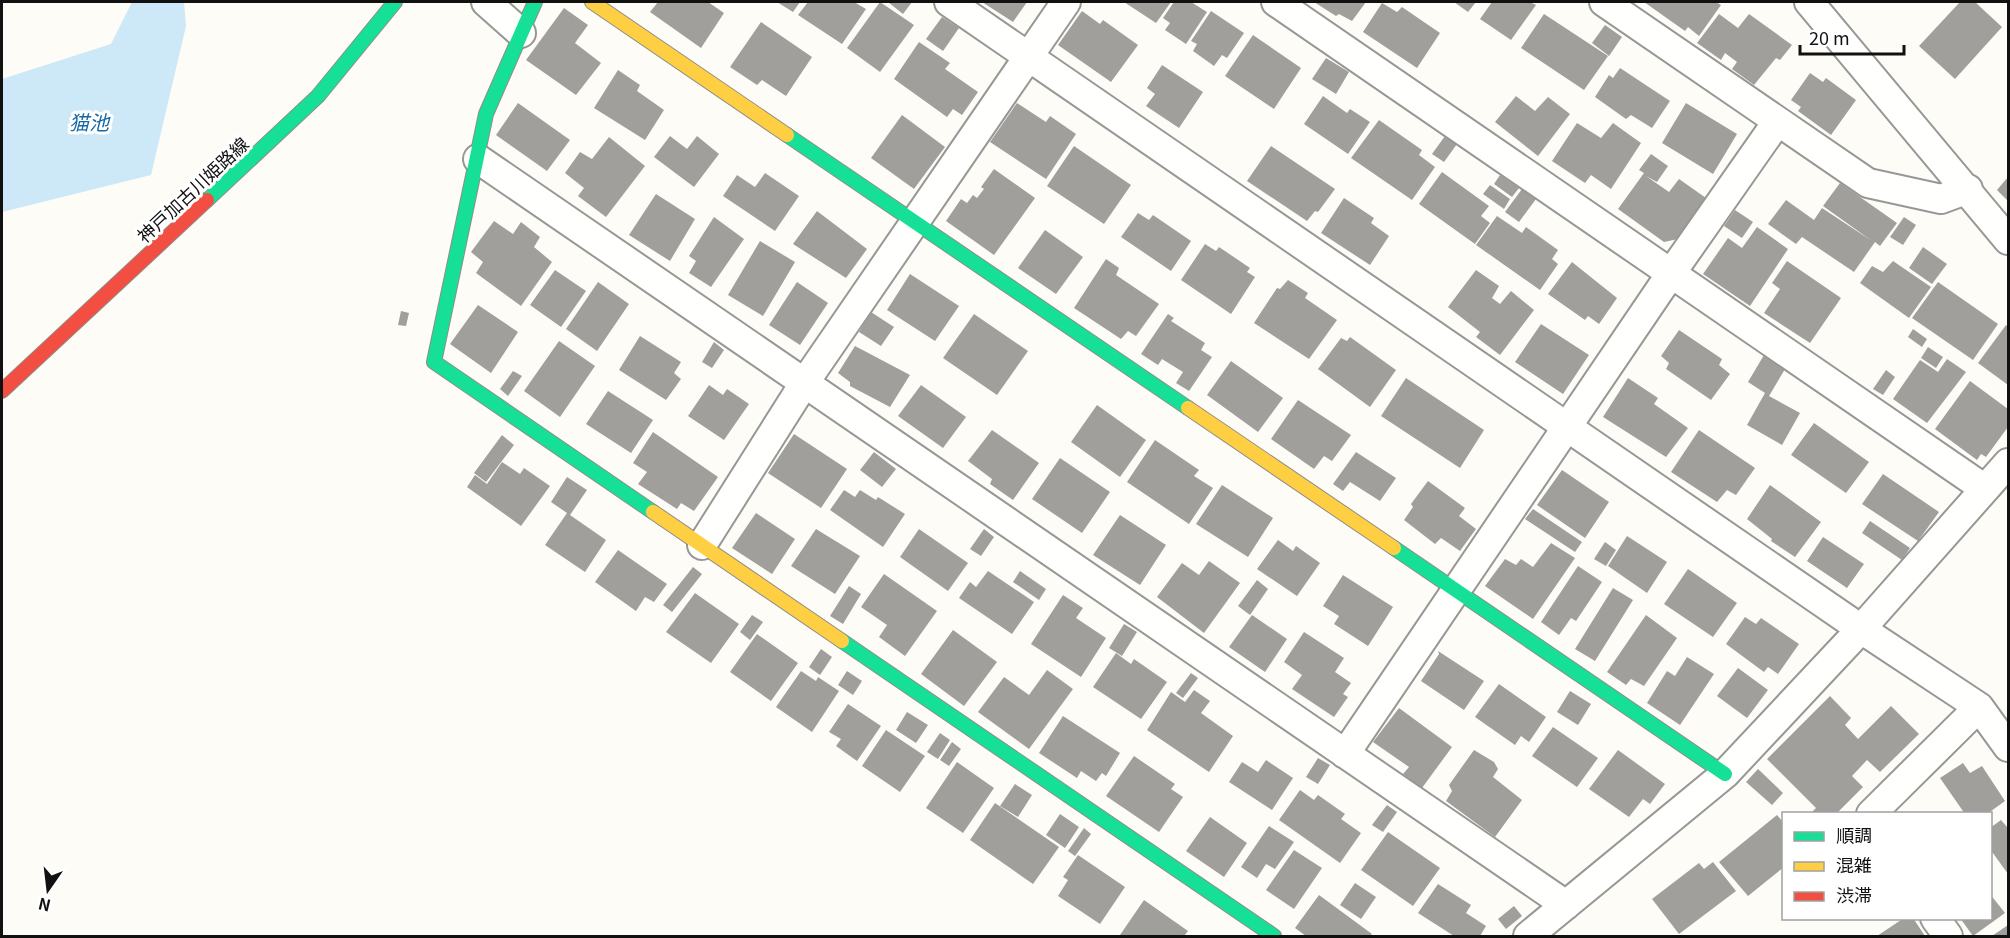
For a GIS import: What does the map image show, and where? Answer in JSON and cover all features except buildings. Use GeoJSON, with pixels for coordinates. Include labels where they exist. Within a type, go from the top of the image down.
{"type":"FeatureCollection","features":[{"type":"Feature","properties":{"kind":"street","name":"神戸加古川姫路線"},"geometry":{"type":"LineString","coordinates":[[2,391],[318,96],[395,2]]}},
{"type":"Feature","properties":{"kind":"street"},"geometry":{"type":"LineString","coordinates":[[486,2],[521,33]]}},
{"type":"Feature","properties":{"kind":"street"},"geometry":{"type":"LineString","coordinates":[[535,2],[486,114],[434,362],[1274,936]]}},
{"type":"Feature","properties":{"kind":"street"},"geometry":{"type":"LineString","coordinates":[[592,2],[1725,774]]}},
{"type":"Feature","properties":{"kind":"street"},"geometry":{"type":"LineString","coordinates":[[949,2],[1861,629],[1979,706],[2008,747]]}},
{"type":"Feature","properties":{"kind":"street"},"geometry":{"type":"LineString","coordinates":[[702,545],[805,382],[1066,2]]}},
{"type":"Feature","properties":{"kind":"street"},"geometry":{"type":"LineString","coordinates":[[1276,2],[1985,489]]}},
{"type":"Feature","properties":{"kind":"street"},"geometry":{"type":"LineString","coordinates":[[1604,2],[1868,183],[1941,199],[1968,189]]}},
{"type":"Feature","properties":{"kind":"street"},"geometry":{"type":"LineString","coordinates":[[1809,2],[1968,189],[2008,240]]}},
{"type":"Feature","properties":{"kind":"street"},"geometry":{"type":"LineString","coordinates":[[1345,754],[1672,272],[1777,122]]}},
{"type":"Feature","properties":{"kind":"street"},"geometry":{"type":"LineString","coordinates":[[478,159],[1566,905]]}},
{"type":"Feature","properties":{"kind":"street"},"geometry":{"type":"LineString","coordinates":[[1528,936],[1725,774],[1861,629],[2008,463]]}},
{"type":"Feature","properties":{"kind":"street"},"geometry":{"type":"LineString","coordinates":[[1872,812],[1979,706]]}},
{"type":"Feature","properties":{"kind":"street"},"geometry":{"type":"LineString","coordinates":[[1936,920],[1948,936]]}},
{"type":"Feature","properties":{"kind":"water","name":"猫池"},"geometry":{"type":"Polygon","coordinates":[[[132,2],[184,2],[186,26],[151,175],[2,212],[2,79],[111,44],[132,2]]]}},
{"type":"Feature","properties":{"kind":"traffic: fast"},"geometry":{"type":"LineString","coordinates":[[207,200],[318,96],[395,2]]}},
{"type":"Feature","properties":{"kind":"traffic: fast"},"geometry":{"type":"LineString","coordinates":[[535,2],[486,114],[434,362],[653,512]]}},
{"type":"Feature","properties":{"kind":"traffic: fast"},"geometry":{"type":"LineString","coordinates":[[787,135],[1188,408]]}},
{"type":"Feature","properties":{"kind":"traffic: fast"},"geometry":{"type":"LineString","coordinates":[[1394,548],[1725,774]]}},
{"type":"Feature","properties":{"kind":"traffic: fast"},"geometry":{"type":"LineString","coordinates":[[842,641],[1274,936]]}},
{"type":"Feature","properties":{"kind":"traffic: slow"},"geometry":{"type":"LineString","coordinates":[[592,2],[787,135]]}},
{"type":"Feature","properties":{"kind":"traffic: slow"},"geometry":{"type":"LineString","coordinates":[[1188,408],[1394,548]]}},
{"type":"Feature","properties":{"kind":"traffic: slow"},"geometry":{"type":"LineString","coordinates":[[653,512],[842,641]]}},
{"type":"Feature","properties":{"kind":"traffic: jam"},"geometry":{"type":"LineString","coordinates":[[2,391],[207,200]]}}]}
